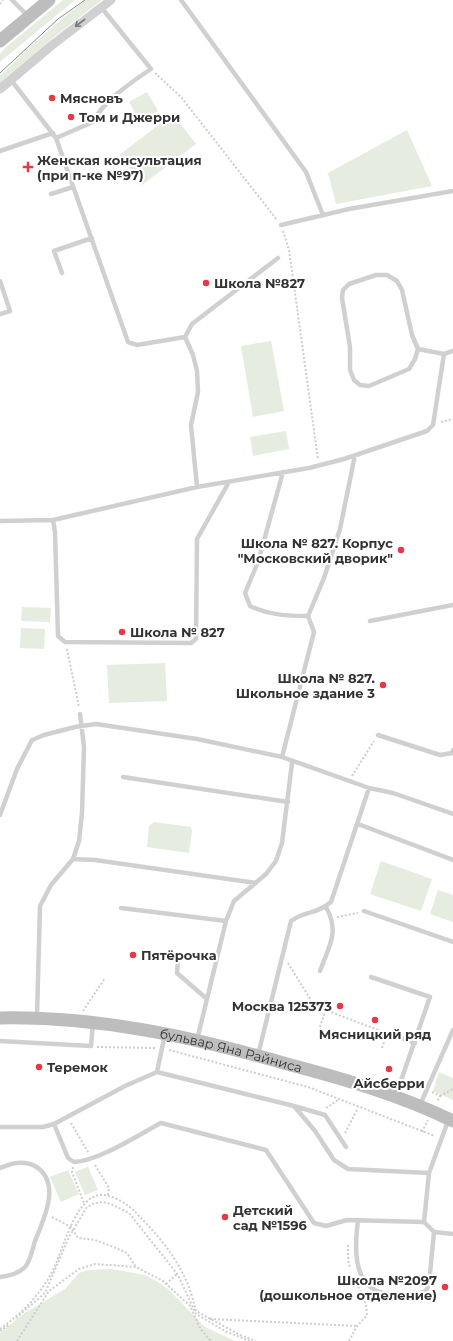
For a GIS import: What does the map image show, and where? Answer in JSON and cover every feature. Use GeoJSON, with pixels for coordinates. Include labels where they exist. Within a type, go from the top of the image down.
{"type":"FeatureCollection","features":[{"type":"Feature","properties":{"kind":"main road"},"geometry":{"type":"LineString","coordinates":[[0,41],[28,16],[49,0]]}},
{"type":"Feature","properties":{"kind":"main road","name":"бульвар Яна Райниса"},"geometry":{"type":"LineString","coordinates":[[0,1018],[37,1018],[94,1022],[165,1033],[197,1040],[318,1071],[396,1097],[451,1120]]}},
{"type":"Feature","properties":{"kind":"street"},"geometry":{"type":"LineString","coordinates":[[0,89],[51,46],[111,0]]}},
{"type":"Feature","properties":{"kind":"lane"},"geometry":{"type":"LineString","coordinates":[[12,0],[28,16]]}},
{"type":"Feature","properties":{"kind":"lane"},"geometry":{"type":"LineString","coordinates":[[181,0],[306,172],[323,215]]}},
{"type":"Feature","properties":{"kind":"lane"},"geometry":{"type":"LineString","coordinates":[[56,138],[93,122],[97,112],[135,80],[151,69],[101,7]]}},
{"type":"Feature","properties":{"kind":"lane"},"geometry":{"type":"LineString","coordinates":[[11,80],[56,138],[128,342],[137,345],[185,337]]}},
{"type":"Feature","properties":{"kind":"lane"},"geometry":{"type":"LineString","coordinates":[[0,151],[53,133]]}},
{"type":"Feature","properties":{"kind":"lane"},"geometry":{"type":"LineString","coordinates":[[51,194],[74,187]]}},
{"type":"Feature","properties":{"kind":"lane"},"geometry":{"type":"LineString","coordinates":[[281,225],[323,215],[453,191]]}},
{"type":"Feature","properties":{"kind":"lane"},"geometry":{"type":"LineString","coordinates":[[62,273],[54,251],[92,238]]}},
{"type":"Feature","properties":{"kind":"lane"},"geometry":{"type":"LineString","coordinates":[[185,337],[192,324],[278,258]]}},
{"type":"Feature","properties":{"kind":"lane"},"geometry":{"type":"LineString","coordinates":[[376,275],[387,275],[397,281],[402,290],[412,335],[418,349],[415,359],[409,369],[369,386],[360,385],[354,380],[350,370],[350,347],[342,298],[343,290],[348,284],[376,275]]}},
{"type":"Feature","properties":{"kind":"lane"},"geometry":{"type":"LineString","coordinates":[[0,281],[10,311],[0,314]]}},
{"type":"Feature","properties":{"kind":"lane"},"geometry":{"type":"LineString","coordinates":[[185,337],[193,356],[197,371],[198,392],[191,425],[197,487]]}},
{"type":"Feature","properties":{"kind":"lane"},"geometry":{"type":"LineString","coordinates":[[418,349],[444,354],[453,351]]}},
{"type":"Feature","properties":{"kind":"lane"},"geometry":{"type":"LineString","coordinates":[[0,521],[52,520],[197,487],[319,465],[355,455],[427,431],[433,425],[444,354]]}},
{"type":"Feature","properties":{"kind":"lane"},"geometry":{"type":"LineString","coordinates":[[282,758],[314,632],[308,616],[324,578],[340,529],[355,455]]}},
{"type":"Feature","properties":{"kind":"lane"},"geometry":{"type":"LineString","coordinates":[[283,472],[258,562],[245,593],[250,606],[263,612],[284,616],[308,616]]}},
{"type":"Feature","properties":{"kind":"lane"},"geometry":{"type":"LineString","coordinates":[[52,520],[55,532],[58,636],[65,642],[191,644],[196,639],[197,539],[229,482]]}},
{"type":"Feature","properties":{"kind":"lane"},"geometry":{"type":"LineString","coordinates":[[370,621],[453,605]]}},
{"type":"Feature","properties":{"kind":"lane"},"geometry":{"type":"LineString","coordinates":[[37,1018],[40,906],[51,885],[73,859],[79,841],[82,813],[84,747],[80,714]]}},
{"type":"Feature","properties":{"kind":"lane"},"geometry":{"type":"LineString","coordinates":[[0,815],[17,769],[32,740],[44,735],[96,724],[183,737],[282,758],[369,788],[393,793],[453,814]]}},
{"type":"Feature","properties":{"kind":"lane"},"geometry":{"type":"LineString","coordinates":[[378,735],[440,755],[452,753],[453,750]]}},
{"type":"Feature","properties":{"kind":"lane"},"geometry":{"type":"LineString","coordinates":[[197,1040],[226,921],[234,901],[256,883],[276,861],[282,843],[292,762]]}},
{"type":"Feature","properties":{"kind":"lane"},"geometry":{"type":"LineString","coordinates":[[123,777],[288,802]]}},
{"type":"Feature","properties":{"kind":"lane"},"geometry":{"type":"LineString","coordinates":[[258,1055],[291,921],[300,914],[314,913],[326,907],[331,902],[369,788]]}},
{"type":"Feature","properties":{"kind":"lane"},"geometry":{"type":"LineString","coordinates":[[358,824],[453,860]]}},
{"type":"Feature","properties":{"kind":"lane"},"geometry":{"type":"LineString","coordinates":[[73,859],[110,862],[256,883]]}},
{"type":"Feature","properties":{"kind":"lane"},"geometry":{"type":"LineString","coordinates":[[320,971],[333,931],[333,918],[326,907]]}},
{"type":"Feature","properties":{"kind":"lane"},"geometry":{"type":"LineString","coordinates":[[121,908],[226,921]]}},
{"type":"Feature","properties":{"kind":"lane"},"geometry":{"type":"LineString","coordinates":[[364,912],[453,942]]}},
{"type":"Feature","properties":{"kind":"lane"},"geometry":{"type":"LineString","coordinates":[[178,960],[177,973],[207,999]]}},
{"type":"Feature","properties":{"kind":"lane"},"geometry":{"type":"LineString","coordinates":[[371,976],[430,997],[396,1097]]}},
{"type":"Feature","properties":{"kind":"lane"},"geometry":{"type":"LineString","coordinates":[[0,1041],[91,1046],[94,1022]]}},
{"type":"Feature","properties":{"kind":"lane"},"geometry":{"type":"LineString","coordinates":[[419,1106],[453,1030]]}},
{"type":"Feature","properties":{"kind":"lane"},"geometry":{"type":"LineString","coordinates":[[157,1072],[165,1033]]}},
{"type":"Feature","properties":{"kind":"lane"},"geometry":{"type":"LineString","coordinates":[[388,1033],[415,1043]]}},
{"type":"Feature","properties":{"kind":"lane"},"geometry":{"type":"LineString","coordinates":[[0,1127],[43,1127],[54,1124],[125,1086],[157,1072],[319,1113],[324,1115],[346,1147]]}},
{"type":"Feature","properties":{"kind":"lane"},"geometry":{"type":"LineString","coordinates":[[294,1106],[315,1131],[334,1160],[348,1169],[429,1173]]}},
{"type":"Feature","properties":{"kind":"lane"},"geometry":{"type":"LineString","coordinates":[[424,1222],[429,1173],[441,1139],[451,1120]]}},
{"type":"Feature","properties":{"kind":"lane"},"geometry":{"type":"LineString","coordinates":[[54,1124],[68,1158],[74,1162],[92,1158],[161,1123],[266,1150],[314,1223],[326,1226],[347,1220],[424,1222],[434,1232],[453,1234]]}},
{"type":"Feature","properties":{"kind":"lane"},"geometry":{"type":"LineString","coordinates":[[0,1168],[9,1164],[29,1162],[42,1170],[49,1182],[46,1214],[26,1266],[11,1276],[0,1277]]}},
{"type":"Feature","properties":{"kind":"lane"},"geometry":{"type":"LineString","coordinates":[[358,1220],[355,1251],[360,1271],[372,1288],[382,1293],[420,1294],[426,1291],[429,1284],[434,1232]]}},
{"type":"Feature","properties":{"kind":"path"},"geometry":{"type":"LineString","coordinates":[[0,4],[3,0]]}},
{"type":"Feature","properties":{"kind":"path"},"geometry":{"type":"LineString","coordinates":[[151,69],[181,97],[281,225],[289,250],[319,465]]}},
{"type":"Feature","properties":{"kind":"path"},"geometry":{"type":"LineString","coordinates":[[433,425],[453,419]]}},
{"type":"Feature","properties":{"kind":"path"},"geometry":{"type":"LineString","coordinates":[[65,642],[71,658],[80,714]]}},
{"type":"Feature","properties":{"kind":"path"},"geometry":{"type":"LineString","coordinates":[[348,781],[378,735]]}},
{"type":"Feature","properties":{"kind":"path"},"geometry":{"type":"LineString","coordinates":[[333,918],[364,912]]}},
{"type":"Feature","properties":{"kind":"path"},"geometry":{"type":"LineString","coordinates":[[283,955],[312,1002],[325,1012],[388,1033]]}},
{"type":"Feature","properties":{"kind":"path"},"geometry":{"type":"LineString","coordinates":[[320,1028],[325,1012]]}},
{"type":"Feature","properties":{"kind":"path"},"geometry":{"type":"LineString","coordinates":[[91,1046],[162,1048],[308,1087],[358,1108],[441,1139]]}},
{"type":"Feature","properties":{"kind":"path"},"geometry":{"type":"LineString","coordinates":[[440,1096],[453,1089]]}},
{"type":"Feature","properties":{"kind":"path"},"geometry":{"type":"LineString","coordinates":[[319,1113],[338,1100]]}},
{"type":"Feature","properties":{"kind":"path"},"geometry":{"type":"LineString","coordinates":[[341,1141],[358,1108]]}},
{"type":"Feature","properties":{"kind":"path"},"geometry":{"type":"LineString","coordinates":[[74,1162],[72,1172],[84,1203]]}},
{"type":"Feature","properties":{"kind":"path"},"geometry":{"type":"LineString","coordinates":[[0,1330],[35,1299],[43,1289],[53,1272],[84,1203],[94,1195],[101,1194],[118,1199],[132,1208],[163,1244],[183,1273],[196,1311],[209,1319],[256,1341]]}},
{"type":"Feature","properties":{"kind":"path"},"geometry":{"type":"LineString","coordinates":[[17,1341],[48,1291],[72,1228],[87,1207],[95,1202],[111,1204],[129,1213],[177,1274],[196,1314],[227,1332],[250,1341]]}},
{"type":"Feature","properties":{"kind":"path"},"geometry":{"type":"LineString","coordinates":[[46,1214],[72,1228],[78,1238],[105,1242],[127,1253],[136,1267]]}},
{"type":"Feature","properties":{"kind":"path"},"geometry":{"type":"LineString","coordinates":[[0,1330],[48,1291],[71,1275],[86,1266],[106,1264],[136,1267],[151,1273],[166,1284],[190,1306],[201,1330],[211,1341]]}},
{"type":"Feature","properties":{"kind":"path"},"geometry":{"type":"LineString","coordinates":[[166,1284],[177,1274]]}},
{"type":"Feature","properties":{"kind":"path"},"geometry":{"type":"LineString","coordinates":[[209,1319],[357,1326],[349,1341]]}},
{"type":"Feature","properties":{"kind":"shaded area"},"geometry":{"type":"Polygon","coordinates":[[[63,0],[75,0],[0,62],[0,54],[5,48],[63,0]]]}},
{"type":"Feature","properties":{"kind":"shaded area"},"geometry":{"type":"Polygon","coordinates":[[[86,0],[102,0],[53,38],[0,83],[0,76],[52,27],[86,0]]]}},
{"type":"Feature","properties":{"kind":"shaded area"},"geometry":{"type":"Polygon","coordinates":[[[147,92],[158,111],[141,123],[129,102],[147,92]]]}},
{"type":"Feature","properties":{"kind":"shaded area"},"geometry":{"type":"Polygon","coordinates":[[[173,114],[196,144],[142,185],[119,155],[173,114]]]}},
{"type":"Feature","properties":{"kind":"shaded area"},"geometry":{"type":"Polygon","coordinates":[[[407,130],[432,186],[336,204],[328,173],[407,130]]]}},
{"type":"Feature","properties":{"kind":"shaded area"},"geometry":{"type":"Polygon","coordinates":[[[271,341],[284,411],[253,417],[241,346],[271,341]]]}},
{"type":"Feature","properties":{"kind":"shaded area"},"geometry":{"type":"Polygon","coordinates":[[[286,431],[289,449],[253,456],[250,437],[286,431]]]}},
{"type":"Feature","properties":{"kind":"shaded area"},"geometry":{"type":"Polygon","coordinates":[[[22,607],[51,608],[50,622],[21,621],[22,607]]]}},
{"type":"Feature","properties":{"kind":"shaded area"},"geometry":{"type":"Polygon","coordinates":[[[21,628],[45,629],[44,649],[20,648],[21,628]]]}},
{"type":"Feature","properties":{"kind":"shaded area"},"geometry":{"type":"Polygon","coordinates":[[[165,663],[167,701],[109,703],[107,665],[165,663]]]}},
{"type":"Feature","properties":{"kind":"shaded area"},"geometry":{"type":"Polygon","coordinates":[[[154,822],[191,827],[192,831],[189,853],[147,847],[149,826],[154,822]]]}},
{"type":"Feature","properties":{"kind":"shaded area"},"geometry":{"type":"Polygon","coordinates":[[[381,861],[432,879],[421,911],[370,894],[381,861]]]}},
{"type":"Feature","properties":{"kind":"shaded area"},"geometry":{"type":"Polygon","coordinates":[[[438,890],[453,895],[453,922],[430,914],[438,890]]]}},
{"type":"Feature","properties":{"kind":"shaded area"},"geometry":{"type":"Polygon","coordinates":[[[439,1072],[453,1078],[453,1100],[433,1091],[439,1072]]]}},
{"type":"Feature","properties":{"kind":"shaded area"},"geometry":{"type":"Polygon","coordinates":[[[88,1167],[98,1190],[85,1195],[75,1172],[88,1167]]]}},
{"type":"Feature","properties":{"kind":"shaded area"},"geometry":{"type":"Polygon","coordinates":[[[68,1170],[79,1194],[61,1202],[50,1177],[68,1170]]]}},
{"type":"Feature","properties":{"kind":"shaded area"},"geometry":{"type":"Polygon","coordinates":[[[112,1269],[145,1275],[158,1282],[168,1289],[205,1327],[235,1341],[0,1341],[0,1333],[23,1314],[65,1289],[79,1273],[88,1270],[112,1269]]]}},
{"type":"Feature","properties":{"kind":"tram line"},"geometry":{"type":"LineString","coordinates":[[0,73],[58,19],[85,0]]}},
{"type":"Feature","properties":{"kind":"place","name":"Мясновъ"},"geometry":{"type":"Point","coordinates":[52,98]}},
{"type":"Feature","properties":{"kind":"place","name":"Том и Джерри"},"geometry":{"type":"Point","coordinates":[71,117]}},
{"type":"Feature","properties":{"kind":"place","name":"Женская консультация (при п-ке №97)"},"geometry":{"type":"Point","coordinates":[28,167]}},
{"type":"Feature","properties":{"kind":"place","name":"Школа №827"},"geometry":{"type":"Point","coordinates":[206,283]}},
{"type":"Feature","properties":{"kind":"place","name":"Школа № 827. Корпус \"Московский дворик\""},"geometry":{"type":"Point","coordinates":[401,550]}},
{"type":"Feature","properties":{"kind":"place","name":"Школа № 827"},"geometry":{"type":"Point","coordinates":[122,632]}},
{"type":"Feature","properties":{"kind":"place","name":"Школа № 827. Школьное здание 3"},"geometry":{"type":"Point","coordinates":[383,685]}},
{"type":"Feature","properties":{"kind":"place","name":"Пятёрочка"},"geometry":{"type":"Point","coordinates":[133,955]}},
{"type":"Feature","properties":{"kind":"place","name":"Москва 125373"},"geometry":{"type":"Point","coordinates":[340,1006]}},
{"type":"Feature","properties":{"kind":"place","name":"Мясницкий ряд"},"geometry":{"type":"Point","coordinates":[375,1020]}},
{"type":"Feature","properties":{"kind":"place","name":"Теремок"},"geometry":{"type":"Point","coordinates":[39,1067]}},
{"type":"Feature","properties":{"kind":"place","name":"Айсберри"},"geometry":{"type":"Point","coordinates":[389,1069]}},
{"type":"Feature","properties":{"kind":"place","name":"Детский сад №1596"},"geometry":{"type":"Point","coordinates":[225,1217]}},
{"type":"Feature","properties":{"kind":"place","name":"Школа №2097 (дошкольное отделение)"},"geometry":{"type":"Point","coordinates":[445,1287]}}]}
